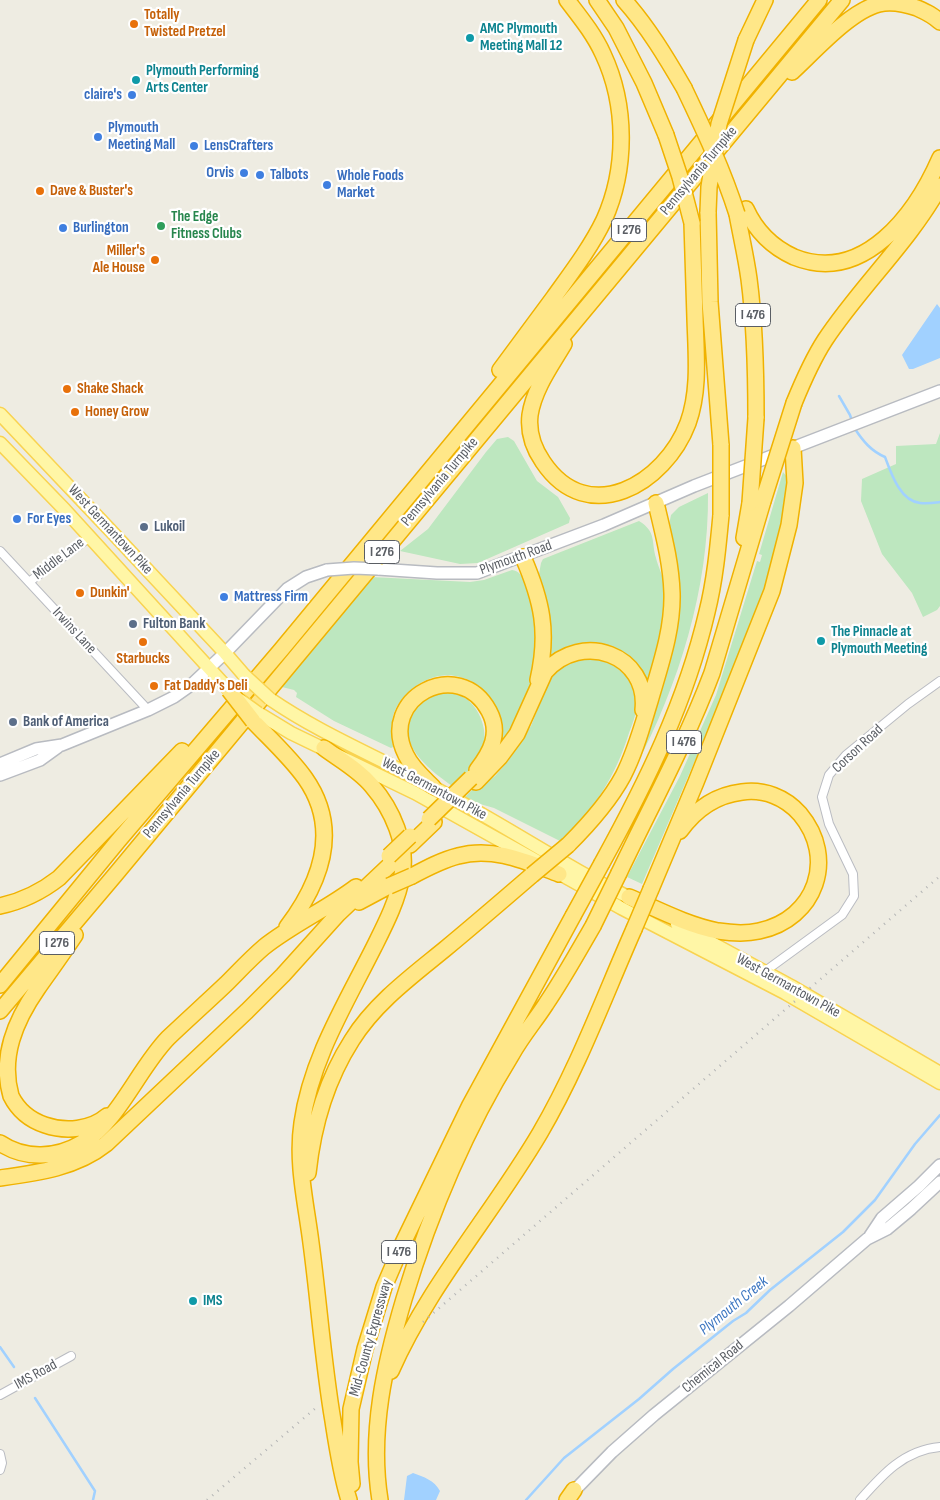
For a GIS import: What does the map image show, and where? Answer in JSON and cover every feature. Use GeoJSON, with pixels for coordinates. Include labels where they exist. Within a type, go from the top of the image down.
{"type":"FeatureCollection","features":[{"type":"Feature","properties":{"kind":"highway"},"geometry":{"type":"LineString","coordinates":[[438,459],[466,414],[568,278],[590,245],[604,220],[612,198],[621,148],[620,105],[603,53],[586,24],[567,0]]}},
{"type":"Feature","properties":{"kind":"highway","name":"I 476"},"geometry":{"type":"LineString","coordinates":[[475,1109],[573,916],[649,775],[684,693],[708,610],[717,558],[721,515],[721,445],[710,302],[680,177],[666,135],[644,83],[616,28],[597,0]]}},
{"type":"Feature","properties":{"kind":"highway"},"geometry":{"type":"LineString","coordinates":[[624,0],[649,32],[704,118],[716,141],[741,212],[778,249],[810,262],[823,264],[862,254],[876,246],[890,234],[907,215],[922,193],[940,158]]}},
{"type":"Feature","properties":{"kind":"highway"},"geometry":{"type":"LineString","coordinates":[[710,302],[708,187],[719,124],[746,40],[764,0]]}},
{"type":"Feature","properties":{"kind":"highway","name":"Pennsylvania Turnpike"},"geometry":{"type":"LineString","coordinates":[[0,985],[118,840],[281,650],[819,0]]}},
{"type":"Feature","properties":{"kind":"highway","name":"Pennsylvania Turnpike"},"geometry":{"type":"LineString","coordinates":[[0,1011],[842,0]]}},
{"type":"Feature","properties":{"kind":"highway"},"geometry":{"type":"LineString","coordinates":[[747,114],[844,24],[869,8],[879,4],[901,3],[931,14],[940,22]]}},
{"type":"Feature","properties":{"kind":"highway"},"geometry":{"type":"LineString","coordinates":[[757,502],[794,403],[805,377],[825,340],[914,226],[940,186]]}},
{"type":"Feature","properties":{"kind":"highway","name":"I 476"},"geometry":{"type":"LineString","coordinates":[[475,1109],[562,979],[593,926],[688,733],[712,673],[733,604],[757,502],[756,357],[753,310],[741,212]]}},
{"type":"Feature","properties":{"kind":"highway"},"geometry":{"type":"LineString","coordinates":[[590,301],[538,389],[530,424],[535,447],[541,460],[554,476],[566,486],[582,492],[608,494],[627,490],[641,483],[654,473],[677,443],[688,424],[695,391],[697,364],[692,223]]}},
{"type":"Feature","properties":{"kind":"highway"},"geometry":{"type":"LineString","coordinates":[[380,1400],[392,1370],[420,1316],[506,1188],[541,1132],[575,1065],[634,929],[696,782],[774,583],[784,546],[795,483],[793,448]]}},
{"type":"Feature","properties":{"kind":"highway"},"geometry":{"type":"LineString","coordinates":[[306,1212],[307,1177],[317,1124],[327,1088],[340,1060],[353,1039],[381,1005],[411,977],[568,845],[595,816],[623,777],[639,736],[667,641],[671,616],[672,594],[668,556],[656,503]]}},
{"type":"Feature","properties":{"kind":"highway"},"geometry":{"type":"LineString","coordinates":[[524,557],[534,581],[543,619],[542,660],[536,691]]}},
{"type":"Feature","properties":{"kind":"highway"},"geometry":{"type":"LineString","coordinates":[[0,906],[38,893],[64,873],[226,703],[281,650]]}},
{"type":"Feature","properties":{"kind":"highway"},"geometry":{"type":"LineString","coordinates":[[0,1178],[50,1170],[92,1154],[106,1144],[191,1065],[283,975],[390,860],[474,780],[500,758],[528,712],[545,672],[564,656],[586,650],[594,650],[608,654],[627,666],[639,682],[644,703],[639,736]]}},
{"type":"Feature","properties":{"kind":"highway"},"geometry":{"type":"LineString","coordinates":[[433,787],[411,764],[406,755],[400,733],[404,713],[409,704],[426,689],[436,685],[449,684],[460,686],[470,691],[479,698],[492,716],[495,734],[494,743],[474,780]]}},
{"type":"Feature","properties":{"kind":"highway"},"geometry":{"type":"LineString","coordinates":[[229,690],[255,717],[307,783],[320,810],[324,834],[324,851],[316,878],[302,908],[282,934]]}},
{"type":"Feature","properties":{"kind":"highway"},"geometry":{"type":"LineString","coordinates":[[324,748],[366,779],[380,795],[392,817],[401,842],[402,874],[386,921],[327,1041],[314,1072],[302,1124],[300,1150],[302,1181],[326,1375],[339,1460],[349,1500]]}},
{"type":"Feature","properties":{"kind":"highway"},"geometry":{"type":"LineString","coordinates":[[629,897],[705,928],[732,932],[759,931],[785,921],[806,903],[817,879],[819,865],[817,843],[806,821],[788,803],[760,791],[734,793],[720,797],[700,809],[681,829],[664,858]]}},
{"type":"Feature","properties":{"kind":"highway"},"geometry":{"type":"LineString","coordinates":[[320,935],[355,904],[389,886],[458,856],[484,853],[516,858],[559,874]]}},
{"type":"Feature","properties":{"kind":"highway"},"geometry":{"type":"LineString","coordinates":[[0,1143],[10,1149],[29,1155],[46,1155],[61,1152],[81,1144],[94,1135],[105,1124],[167,1040],[263,948],[353,890],[390,860]]}},
{"type":"Feature","properties":{"kind":"highway"},"geometry":{"type":"LineString","coordinates":[[115,875],[114,885],[60,957],[12,1027],[6,1040],[2,1062],[6,1084],[15,1103],[25,1114],[46,1126],[64,1129],[89,1126],[104,1118],[122,1100]]}},
{"type":"Feature","properties":{"kind":"highway","name":"Mid-County Expressway"},"geometry":{"type":"LineString","coordinates":[[380,1500],[377,1439],[380,1400],[388,1356],[415,1264],[437,1202],[475,1109]]}},
{"type":"Feature","properties":{"kind":"highway","name":"Mid-County Expressway"},"geometry":{"type":"LineString","coordinates":[[354,1500],[350,1462],[351,1408],[373,1318],[402,1245],[475,1109]]}},
{"type":"Feature","properties":{"kind":"highway"},"geometry":{"type":"LineString","coordinates":[[0,1152],[27,1162],[40,1164],[60,1164],[80,1159]]}},
{"type":"Feature","properties":{"kind":"main road","name":"Plymouth Road"},"geometry":{"type":"LineString","coordinates":[[0,775],[40,760],[62,745],[148,710],[183,691],[210,668],[287,589],[306,578],[327,570],[354,568],[464,574],[477,573],[524,557],[793,448],[940,392]]}},
{"type":"Feature","properties":{"kind":"main road","name":"West Germantown Pike"},"geometry":{"type":"LineString","coordinates":[[0,414],[244,675],[270,699],[323,732],[490,818],[586,875],[764,972],[940,1073]]}},
{"type":"Feature","properties":{"kind":"main road","name":"West Germantown Pike"},"geometry":{"type":"LineString","coordinates":[[0,443],[90,537],[229,690]]}},
{"type":"Feature","properties":{"kind":"main road","name":"West Germantown Pike"},"geometry":{"type":"LineString","coordinates":[[255,717],[324,748],[415,793],[621,908],[785,993],[940,1083]]}},
{"type":"Feature","properties":{"kind":"main road","name":"Plymouth Road"},"geometry":{"type":"LineString","coordinates":[[0,764],[36,749],[62,745]]}},
{"type":"Feature","properties":{"kind":"main road","name":"Chemical Road"},"geometry":{"type":"LineString","coordinates":[[568,1497],[612,1452],[654,1415],[789,1306],[867,1239],[882,1218],[940,1165]]}},
{"type":"Feature","properties":{"kind":"main road","name":"Chemical Road"},"geometry":{"type":"LineString","coordinates":[[867,1239],[887,1229],[940,1182]]}},
{"type":"Feature","properties":{"kind":"street","name":"Middle Lane"},"geometry":{"type":"LineString","coordinates":[[29,582],[90,537]]}},
{"type":"Feature","properties":{"kind":"street","name":"Irwins Lane"},"geometry":{"type":"LineString","coordinates":[[0,551],[148,710]]}},
{"type":"Feature","properties":{"kind":"street","name":"Corson Road"},"geometry":{"type":"LineString","coordinates":[[764,972],[842,915],[854,896],[853,874],[829,824],[822,797],[829,775],[846,755],[908,704],[940,681]]}},
{"type":"Feature","properties":{"kind":"street","name":"IMS Road"},"geometry":{"type":"LineString","coordinates":[[0,1395],[71,1356]]}},
{"type":"Feature","properties":{"kind":"street"},"geometry":{"type":"LineString","coordinates":[[860,1500],[885,1471],[913,1454],[940,1447]]}},
{"type":"Feature","properties":{"kind":"street"},"geometry":{"type":"LineString","coordinates":[[0,1454],[2,1463],[0,1470]]}},
{"type":"Feature","properties":{"kind":"green space"},"geometry":{"type":"Polygon","coordinates":[[[940,433],[940,606],[937,610],[923,617],[912,593],[882,554],[861,501],[862,479],[896,464],[896,446],[936,444],[940,433]]]}},
{"type":"Feature","properties":{"kind":"green space"},"geometry":{"type":"Polygon","coordinates":[[[508,437],[514,441],[537,481],[558,497],[570,518],[569,523],[478,563],[460,564],[400,551],[428,529],[497,439],[508,437]]]}},
{"type":"Feature","properties":{"kind":"green space"},"geometry":{"type":"Polygon","coordinates":[[[783,472],[788,482],[780,530],[767,581],[751,630],[642,884],[627,877],[680,776],[716,695],[757,561],[760,562],[762,555],[759,554],[783,472]]]}},
{"type":"Feature","properties":{"kind":"green space"},"geometry":{"type":"Polygon","coordinates":[[[708,493],[703,565],[688,635],[665,703],[651,736],[635,768],[643,751],[668,659],[669,525],[671,515],[679,507],[708,493]]]}},
{"type":"Feature","properties":{"kind":"green space"},"geometry":{"type":"Polygon","coordinates":[[[639,521],[651,533],[665,596],[662,634],[648,682],[645,682],[621,655],[551,658],[548,608],[539,574],[543,559],[639,521]]]}},
{"type":"Feature","properties":{"kind":"green space"},"geometry":{"type":"Polygon","coordinates":[[[512,570],[520,574],[526,584],[530,597],[535,628],[534,666],[528,692],[522,707],[499,747],[500,725],[488,695],[471,681],[460,677],[450,675],[429,679],[419,684],[403,698],[393,716],[393,747],[391,748],[334,721],[296,697],[297,693],[294,690],[278,686],[371,577],[470,582],[484,580],[512,570]]]}},
{"type":"Feature","properties":{"kind":"green space"},"geometry":{"type":"Polygon","coordinates":[[[592,657],[607,662],[626,676],[634,691],[636,708],[634,721],[617,764],[602,792],[583,818],[560,841],[494,808],[465,797],[472,790],[477,789],[495,776],[508,761],[531,726],[549,681],[556,671],[573,661],[592,657]]]}},
{"type":"Feature","properties":{"kind":"green space"},"geometry":{"type":"Polygon","coordinates":[[[446,692],[468,700],[474,706],[482,721],[485,737],[482,754],[478,761],[455,788],[437,775],[419,758],[409,737],[408,726],[418,705],[430,697],[446,692]]]}},
{"type":"Feature","properties":{"kind":"water"},"geometry":{"type":"Polygon","coordinates":[[[937,304],[940,308],[940,358],[909,369],[902,355],[937,304]]]}},
{"type":"Feature","properties":{"kind":"water"},"geometry":{"type":"Polygon","coordinates":[[[413,1473],[428,1479],[438,1487],[440,1491],[436,1500],[404,1500],[407,1476],[413,1473]]]}},
{"type":"Feature","properties":{"kind":"waterway","name":"Plymouth Creek"},"geometry":{"type":"LineString","coordinates":[[839,396],[852,421]]}},
{"type":"Feature","properties":{"kind":"waterway","name":"Plymouth Creek"},"geometry":{"type":"LineString","coordinates":[[855,429],[868,445],[885,457],[897,485],[907,497],[920,503],[940,502]]}},
{"type":"Feature","properties":{"kind":"waterway","name":"Plymouth Creek"},"geometry":{"type":"LineString","coordinates":[[526,1500],[564,1458],[733,1321],[746,1313],[770,1290],[843,1232],[875,1200],[915,1144],[940,1115]]}},
{"type":"Feature","properties":{"kind":"waterway"},"geometry":{"type":"LineString","coordinates":[[0,1347],[14,1367]]}},
{"type":"Feature","properties":{"kind":"waterway"},"geometry":{"type":"LineString","coordinates":[[35,1398],[95,1491],[93,1500]]}},
{"type":"Feature","properties":{"kind":"railway"},"geometry":{"type":"LineString","coordinates":[[423,1322],[940,876]]}},
{"type":"Feature","properties":{"kind":"railway"},"geometry":{"type":"LineString","coordinates":[[207,1500],[317,1407]]}},
{"type":"Feature","properties":{"kind":"place","name":"Totally Twisted Pretzel"},"geometry":{"type":"Point","coordinates":[134,24]}},
{"type":"Feature","properties":{"kind":"place","name":"AMC Plymouth Meeting Mall 12"},"geometry":{"type":"Point","coordinates":[470,38]}},
{"type":"Feature","properties":{"kind":"place","name":"Plymouth Performing Arts Center"},"geometry":{"type":"Point","coordinates":[136,80]}},
{"type":"Feature","properties":{"kind":"place","name":"claire's"},"geometry":{"type":"Point","coordinates":[132,95]}},
{"type":"Feature","properties":{"kind":"place","name":"Plymouth Meeting Mall"},"geometry":{"type":"Point","coordinates":[98,137]}},
{"type":"Feature","properties":{"kind":"place","name":"LensCrafters"},"geometry":{"type":"Point","coordinates":[194,146]}},
{"type":"Feature","properties":{"kind":"place","name":"Orvis"},"geometry":{"type":"Point","coordinates":[244,173]}},
{"type":"Feature","properties":{"kind":"place","name":"Talbots"},"geometry":{"type":"Point","coordinates":[260,175]}},
{"type":"Feature","properties":{"kind":"place","name":"Whole Foods Market"},"geometry":{"type":"Point","coordinates":[327,185]}},
{"type":"Feature","properties":{"kind":"place","name":"Dave & Buster's"},"geometry":{"type":"Point","coordinates":[40,191]}},
{"type":"Feature","properties":{"kind":"place","name":"The Edge Fitness Clubs"},"geometry":{"type":"Point","coordinates":[161,226]}},
{"type":"Feature","properties":{"kind":"place","name":"Burlington"},"geometry":{"type":"Point","coordinates":[63,228]}},
{"type":"Feature","properties":{"kind":"place","name":"Miller's Ale House"},"geometry":{"type":"Point","coordinates":[155,260]}},
{"type":"Feature","properties":{"kind":"place","name":"Shake Shack"},"geometry":{"type":"Point","coordinates":[67,389]}},
{"type":"Feature","properties":{"kind":"place","name":"Honey Grow"},"geometry":{"type":"Point","coordinates":[75,412]}},
{"type":"Feature","properties":{"kind":"place","name":"For Eyes"},"geometry":{"type":"Point","coordinates":[17,519]}},
{"type":"Feature","properties":{"kind":"place","name":"Lukoil"},"geometry":{"type":"Point","coordinates":[144,527]}},
{"type":"Feature","properties":{"kind":"place","name":"Dunkin'"},"geometry":{"type":"Point","coordinates":[80,593]}},
{"type":"Feature","properties":{"kind":"place","name":"Mattress Firm"},"geometry":{"type":"Point","coordinates":[224,597]}},
{"type":"Feature","properties":{"kind":"place","name":"Fulton Bank"},"geometry":{"type":"Point","coordinates":[133,624]}},
{"type":"Feature","properties":{"kind":"place","name":"The Pinnacle at Plymouth Meeting"},"geometry":{"type":"Point","coordinates":[821,641]}},
{"type":"Feature","properties":{"kind":"place","name":"Starbucks"},"geometry":{"type":"Point","coordinates":[143,642]}},
{"type":"Feature","properties":{"kind":"place","name":"Fat Daddy's Deli"},"geometry":{"type":"Point","coordinates":[154,686]}},
{"type":"Feature","properties":{"kind":"place","name":"Bank of America"},"geometry":{"type":"Point","coordinates":[13,722]}},
{"type":"Feature","properties":{"kind":"place","name":"IMS"},"geometry":{"type":"Point","coordinates":[193,1301]}}]}
